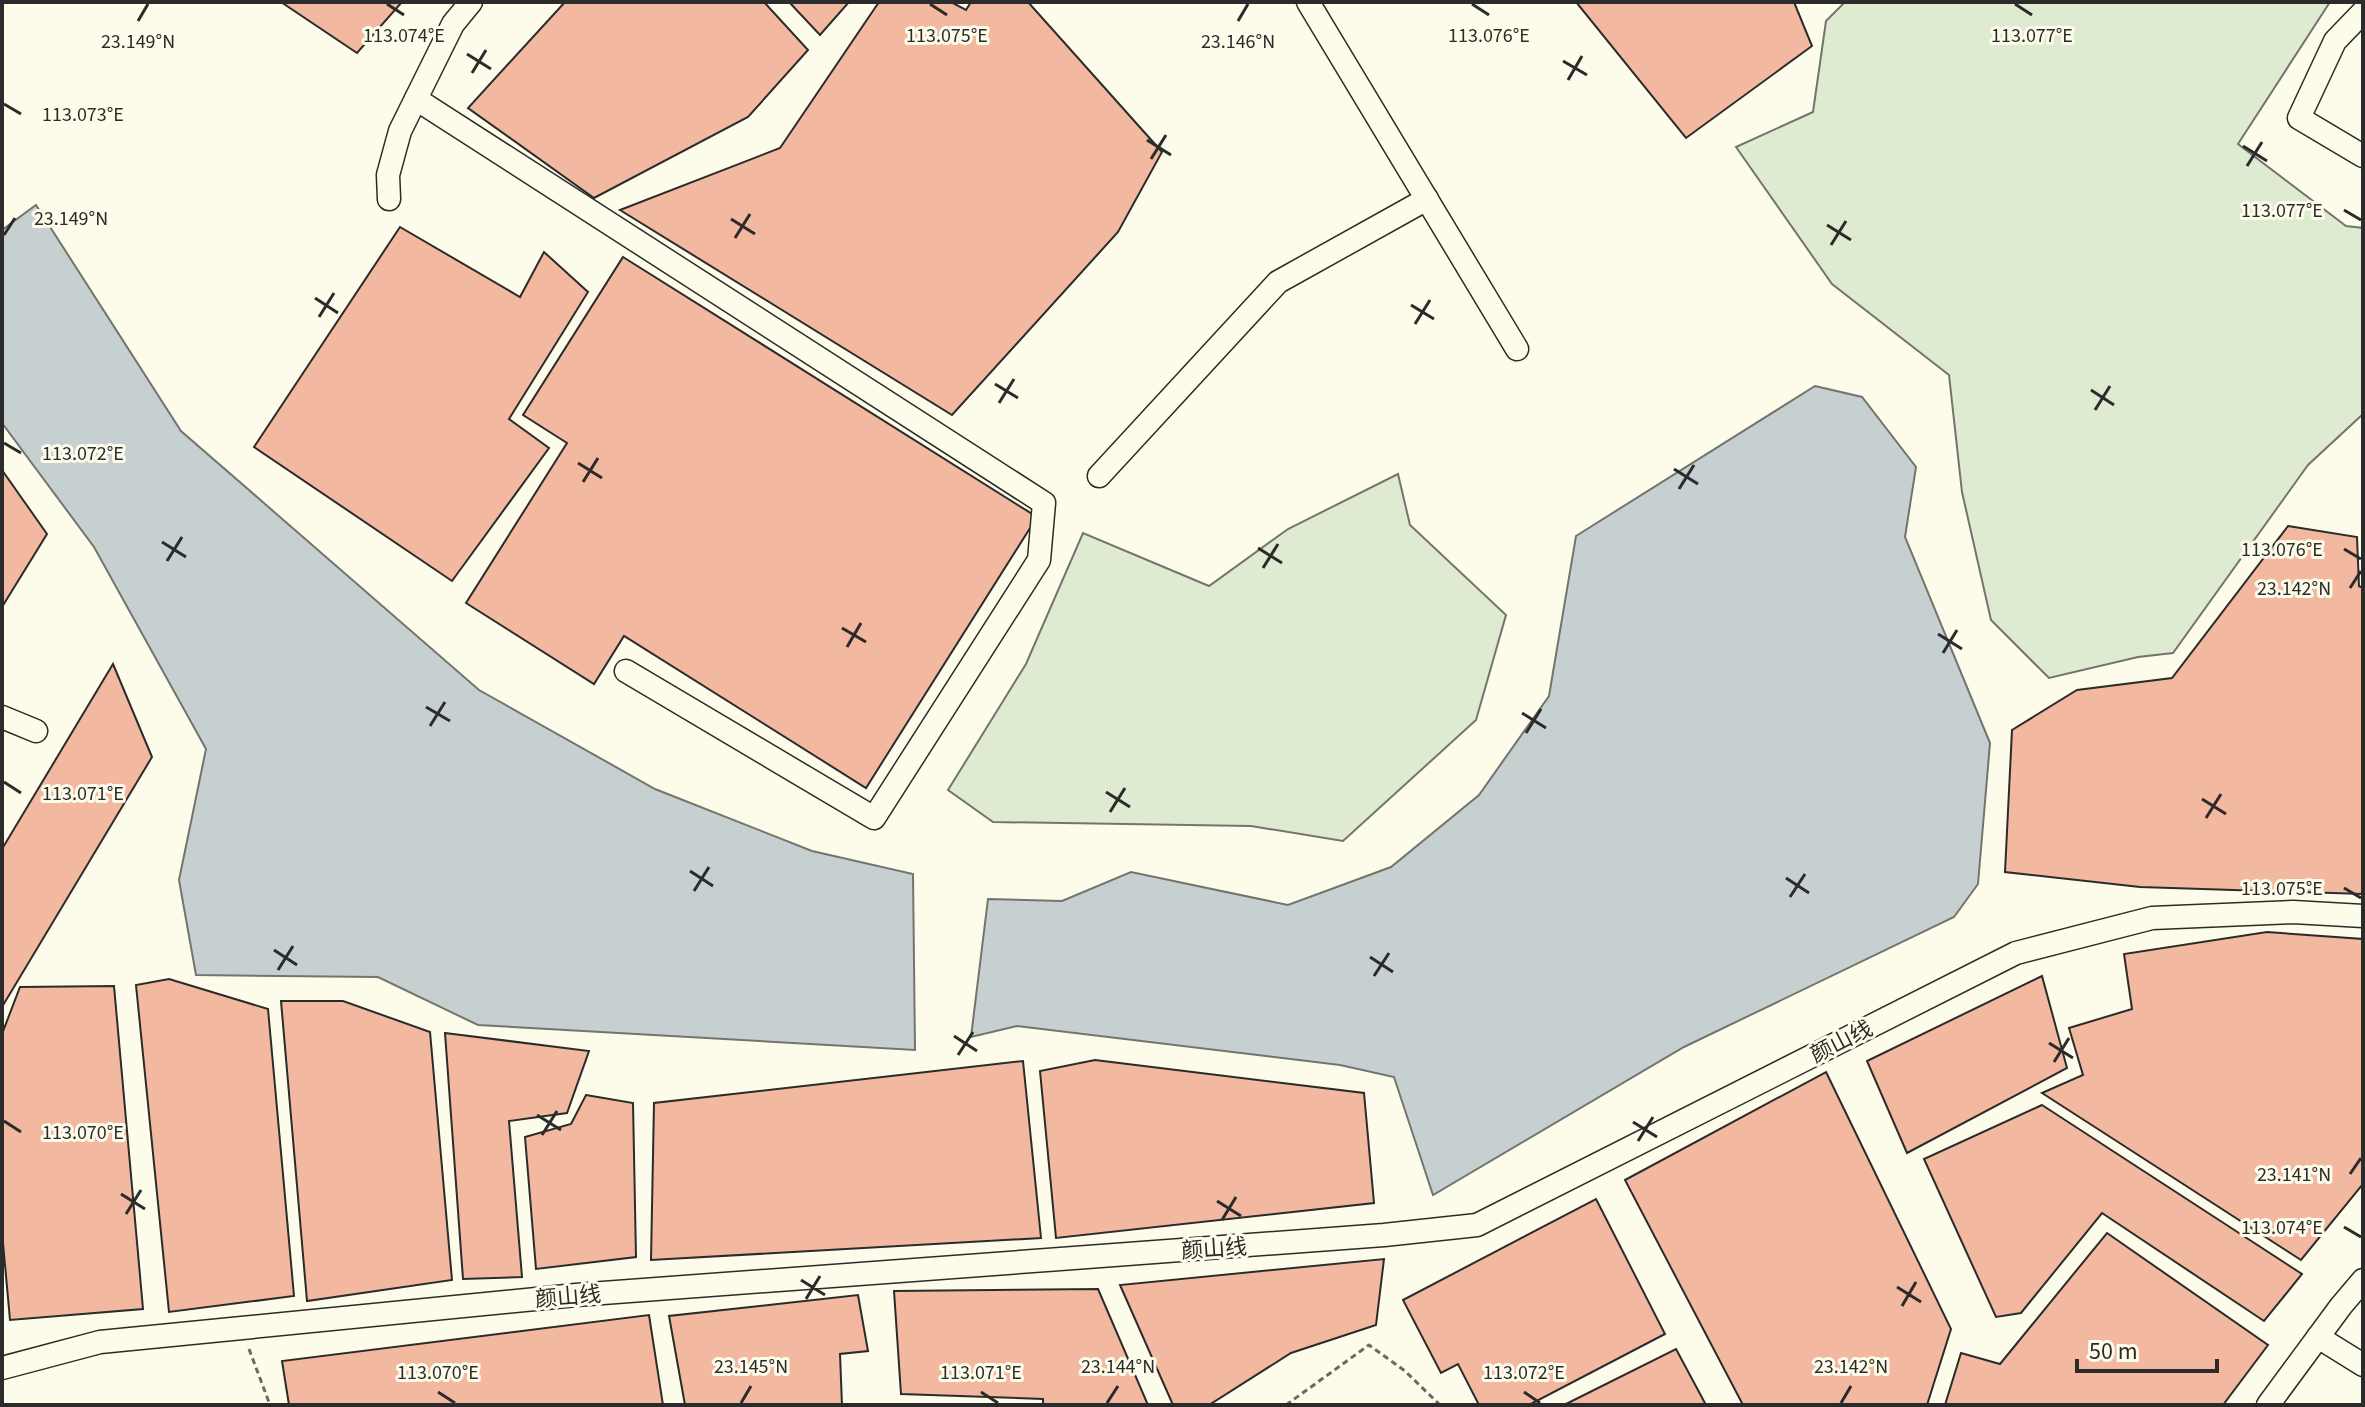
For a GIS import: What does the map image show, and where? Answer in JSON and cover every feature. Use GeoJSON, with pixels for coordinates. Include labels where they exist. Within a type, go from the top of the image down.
{"type":"FeatureCollection","features":[{"type":"Feature","properties":{"kind":"street"},"geometry":{"type":"LineString","coordinates":[[389,199],[388,175],[400,131],[453,24],[471,2]]}},
{"type":"Feature","properties":{"kind":"street"},"geometry":{"type":"LineString","coordinates":[[1308,2],[1517,349]]}},
{"type":"Feature","properties":{"kind":"street"},"geometry":{"type":"LineString","coordinates":[[2363,12],[2335,41],[2299,118],[2363,156]]}},
{"type":"Feature","properties":{"kind":"street"},"geometry":{"type":"LineString","coordinates":[[416,99],[1044,503],[1039,560],[874,818],[626,671]]}},
{"type":"Feature","properties":{"kind":"street"},"geometry":{"type":"LineString","coordinates":[[1099,476],[1278,282],[1427,199]]}},
{"type":"Feature","properties":{"kind":"street"},"geometry":{"type":"LineString","coordinates":[[2,717],[36,731]]}},
{"type":"Feature","properties":{"kind":"street","name":"颜山线"},"geometry":{"type":"LineString","coordinates":[[4,1360],[100,1342],[576,1295],[1384,1235],[1477,1225],[2016,953],[2152,918],[2293,912],[2363,916]]}},
{"type":"Feature","properties":{"kind":"street"},"geometry":{"type":"LineString","coordinates":[[2268,1405],[2363,1280]]}},
{"type":"Feature","properties":{"kind":"street"},"geometry":{"type":"LineString","coordinates":[[2318,1337],[2363,1365]]}},
{"type":"Feature","properties":{"kind":"path"},"geometry":{"type":"LineString","coordinates":[[241,1328],[270,1405]]}},
{"type":"Feature","properties":{"kind":"path"},"geometry":{"type":"LineString","coordinates":[[1286,1405],[1369,1345],[1405,1371],[1440,1405]]}},
{"type":"Feature","properties":{"kind":"green space"},"geometry":{"type":"Polygon","coordinates":[[[1845,2],[2330,2],[2238,144],[2346,226],[2363,228],[2363,414],[2308,465],[2173,653],[2138,657],[2049,678],[1991,620],[1962,492],[1949,375],[1832,284],[1736,147],[1813,112],[1826,21],[1845,2]]]}},
{"type":"Feature","properties":{"kind":"green space"},"geometry":{"type":"Polygon","coordinates":[[[1398,474],[1410,525],[1506,615],[1476,720],[1343,841],[1251,826],[993,822],[948,790],[1026,664],[1083,533],[1209,586],[1288,529],[1398,474]]]}},
{"type":"Feature","properties":{"kind":"shaded area"},"geometry":{"type":"Polygon","coordinates":[[[36,205],[181,431],[479,690],[655,789],[812,851],[913,874],[915,1050],[478,1025],[378,977],[196,975],[179,880],[206,749],[94,547],[2,423],[2,230],[36,205]]]}},
{"type":"Feature","properties":{"kind":"shaded area"},"geometry":{"type":"Polygon","coordinates":[[[1815,386],[1862,397],[1916,467],[1905,537],[1990,743],[1978,884],[1954,917],[1684,1047],[1433,1195],[1394,1077],[1340,1065],[1017,1026],[971,1037],[988,899],[1062,901],[1131,872],[1288,905],[1391,867],[1479,795],[1549,696],[1576,536],[1815,386]]]}},
{"type":"Feature","properties":{"kind":"building"},"geometry":{"type":"Polygon","coordinates":[[[281,2],[402,2],[357,53],[281,2]]]}},
{"type":"Feature","properties":{"kind":"building"},"geometry":{"type":"Polygon","coordinates":[[[565,2],[764,2],[808,50],[748,117],[594,198],[468,108],[565,2]]]}},
{"type":"Feature","properties":{"kind":"building"},"geometry":{"type":"Polygon","coordinates":[[[789,2],[849,2],[820,35],[789,2]]]}},
{"type":"Feature","properties":{"kind":"building"},"geometry":{"type":"Polygon","coordinates":[[[879,2],[951,2],[966,10],[971,2],[1028,2],[1162,152],[1118,232],[952,415],[620,210],[780,148],[879,2]]]}},
{"type":"Feature","properties":{"kind":"building"},"geometry":{"type":"Polygon","coordinates":[[[1576,2],[1794,2],[1812,46],[1686,138],[1576,2]]]}},
{"type":"Feature","properties":{"kind":"building"},"geometry":{"type":"Polygon","coordinates":[[[400,227],[520,297],[544,252],[588,292],[509,419],[549,448],[452,581],[254,447],[400,227]]]}},
{"type":"Feature","properties":{"kind":"building"},"geometry":{"type":"Polygon","coordinates":[[[623,257],[1037,517],[866,788],[624,636],[594,684],[466,603],[567,443],[523,415],[623,257]]]}},
{"type":"Feature","properties":{"kind":"building"},"geometry":{"type":"Polygon","coordinates":[[[2,470],[47,534],[2,607],[2,470]]]}},
{"type":"Feature","properties":{"kind":"building"},"geometry":{"type":"Polygon","coordinates":[[[2288,526],[2357,537],[2359,586],[2363,588],[2363,894],[2140,887],[2005,872],[2012,730],[2077,690],[2172,678],[2288,526]]]}},
{"type":"Feature","properties":{"kind":"building"},"geometry":{"type":"Polygon","coordinates":[[[113,664],[152,757],[2,1007],[2,849],[113,664]]]}},
{"type":"Feature","properties":{"kind":"building"},"geometry":{"type":"Polygon","coordinates":[[[2267,932],[2363,939],[2363,1184],[2301,1260],[2042,1093],[2083,1075],[2069,1028],[2132,1009],[2124,954],[2267,932]]]}},
{"type":"Feature","properties":{"kind":"building"},"geometry":{"type":"Polygon","coordinates":[[[2042,976],[2067,1068],[1907,1153],[1867,1061],[2042,976]]]}},
{"type":"Feature","properties":{"kind":"building"},"geometry":{"type":"Polygon","coordinates":[[[169,979],[268,1009],[294,1296],[169,1312],[136,985],[169,979]]]}},
{"type":"Feature","properties":{"kind":"building"},"geometry":{"type":"Polygon","coordinates":[[[114,986],[143,1309],[10,1320],[2,1232],[2,1034],[20,987],[114,986]]]}},
{"type":"Feature","properties":{"kind":"building"},"geometry":{"type":"Polygon","coordinates":[[[281,1001],[343,1001],[430,1032],[452,1280],[307,1301],[281,1001]]]}},
{"type":"Feature","properties":{"kind":"building"},"geometry":{"type":"Polygon","coordinates":[[[445,1033],[589,1051],[567,1113],[509,1121],[522,1277],[463,1279],[445,1033]]]}},
{"type":"Feature","properties":{"kind":"building"},"geometry":{"type":"Polygon","coordinates":[[[1095,1060],[1364,1093],[1374,1203],[1056,1238],[1040,1071],[1095,1060]]]}},
{"type":"Feature","properties":{"kind":"building"},"geometry":{"type":"Polygon","coordinates":[[[1023,1061],[1041,1238],[651,1260],[654,1103],[1023,1061]]]}},
{"type":"Feature","properties":{"kind":"building"},"geometry":{"type":"Polygon","coordinates":[[[1826,1072],[1951,1329],[1927,1405],[1743,1405],[1625,1180],[1826,1072]]]}},
{"type":"Feature","properties":{"kind":"building"},"geometry":{"type":"Polygon","coordinates":[[[586,1095],[633,1103],[636,1257],[536,1269],[525,1137],[571,1124],[586,1095]]]}},
{"type":"Feature","properties":{"kind":"building"},"geometry":{"type":"Polygon","coordinates":[[[2042,1105],[2302,1274],[2264,1321],[2102,1213],[2021,1313],[1996,1317],[1924,1159],[2042,1105]]]}},
{"type":"Feature","properties":{"kind":"building"},"geometry":{"type":"Polygon","coordinates":[[[1596,1199],[1665,1334],[1529,1405],[1479,1405],[1458,1364],[1441,1373],[1403,1300],[1596,1199]]]}},
{"type":"Feature","properties":{"kind":"building"},"geometry":{"type":"Polygon","coordinates":[[[2107,1233],[2268,1345],[2223,1405],[1945,1405],[1961,1353],[2000,1364],[2107,1233]]]}},
{"type":"Feature","properties":{"kind":"building"},"geometry":{"type":"Polygon","coordinates":[[[1384,1259],[1376,1325],[1291,1353],[1209,1405],[1173,1405],[1120,1285],[1384,1259]]]}},
{"type":"Feature","properties":{"kind":"building"},"geometry":{"type":"Polygon","coordinates":[[[1098,1289],[1148,1405],[1043,1405],[1043,1399],[901,1394],[894,1291],[1098,1289]]]}},
{"type":"Feature","properties":{"kind":"building"},"geometry":{"type":"Polygon","coordinates":[[[858,1295],[868,1351],[840,1354],[842,1405],[685,1405],[669,1316],[858,1295]]]}},
{"type":"Feature","properties":{"kind":"building"},"geometry":{"type":"Polygon","coordinates":[[[649,1315],[663,1405],[289,1405],[282,1361],[649,1315]]]}},
{"type":"Feature","properties":{"kind":"building"},"geometry":{"type":"Polygon","coordinates":[[[1676,1349],[1706,1405],[1564,1405],[1676,1349]]]}}]}
